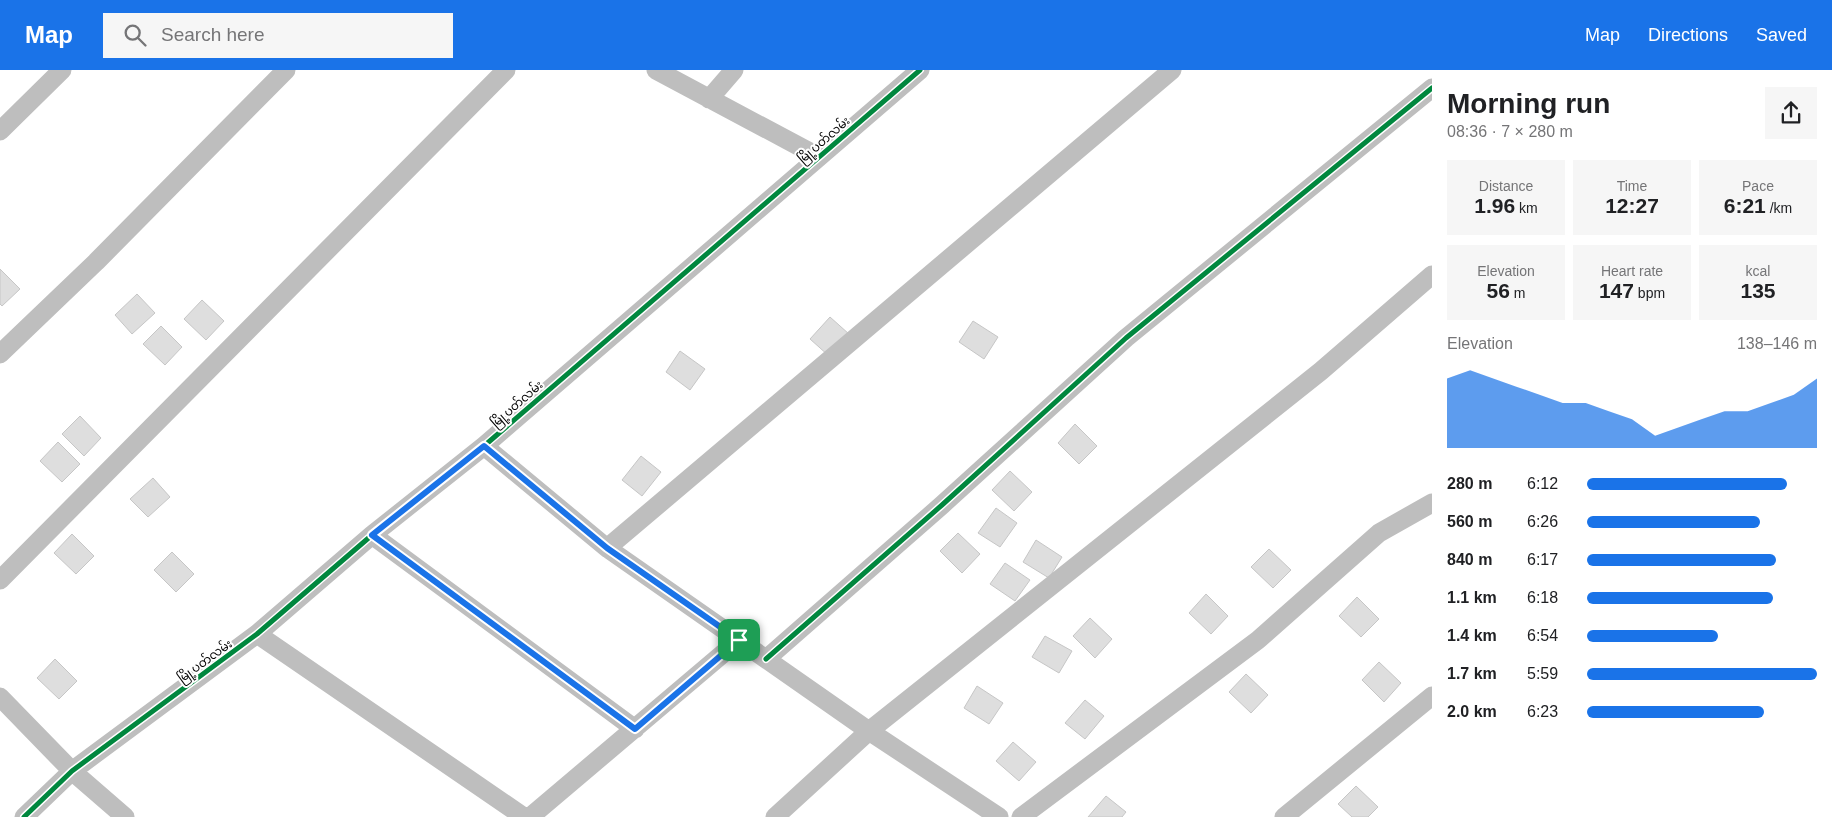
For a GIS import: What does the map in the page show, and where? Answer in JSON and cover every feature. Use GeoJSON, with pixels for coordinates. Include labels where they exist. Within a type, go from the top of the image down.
{"type":"FeatureCollection","features":[{"type":"Feature","properties":{"kind":"street"},"geometry":{"type":"LineString","coordinates":[[0,131],[62,70]]}},
{"type":"Feature","properties":{"kind":"street"},"geometry":{"type":"LineString","coordinates":[[0,354],[96,262],[286,70]]}},
{"type":"Feature","properties":{"kind":"street"},"geometry":{"type":"LineString","coordinates":[[0,580],[506,70]]}},
{"type":"Feature","properties":{"kind":"street"},"geometry":{"type":"LineString","coordinates":[[656,70],[819,157]]}},
{"type":"Feature","properties":{"kind":"street"},"geometry":{"type":"LineString","coordinates":[[709,99],[734,70]]}},
{"type":"Feature","properties":{"kind":"street","name":"မြို့ပတ်လမ်း"},"geometry":{"type":"LineString","coordinates":[[24,817],[72,771],[257,634],[372,535],[484,446],[920,70]]}},
{"type":"Feature","properties":{"kind":"street"},"geometry":{"type":"LineString","coordinates":[[607,548],[1172,70]]}},
{"type":"Feature","properties":{"kind":"street"},"geometry":{"type":"LineString","coordinates":[[766,659],[942,505],[1126,338],[1432,88]]}},
{"type":"Feature","properties":{"kind":"street"},"geometry":{"type":"LineString","coordinates":[[775,817],[869,731],[1314,377],[1432,275]]}},
{"type":"Feature","properties":{"kind":"street"},"geometry":{"type":"LineString","coordinates":[[484,446],[607,548],[869,731],[999,817]]}},
{"type":"Feature","properties":{"kind":"street"},"geometry":{"type":"LineString","coordinates":[[1021,817],[1258,640],[1379,533],[1432,503]]}},
{"type":"Feature","properties":{"kind":"street"},"geometry":{"type":"LineString","coordinates":[[372,535],[635,729]]}},
{"type":"Feature","properties":{"kind":"street"},"geometry":{"type":"LineString","coordinates":[[257,634],[524,817]]}},
{"type":"Feature","properties":{"kind":"street"},"geometry":{"type":"LineString","coordinates":[[530,817],[739,640]]}},
{"type":"Feature","properties":{"kind":"street"},"geometry":{"type":"LineString","coordinates":[[1284,817],[1432,696]]}},
{"type":"Feature","properties":{"kind":"street"},"geometry":{"type":"LineString","coordinates":[[0,697],[72,771],[125,817]]}},
{"type":"Feature","properties":{"kind":"building"},"geometry":{"type":"Polygon","coordinates":[[[0,269],[20,289],[2,306],[0,304],[0,269]]]}},
{"type":"Feature","properties":{"kind":"building"},"geometry":{"type":"Polygon","coordinates":[[[137,294],[155,313],[132,334],[115,315],[137,294]]]}},
{"type":"Feature","properties":{"kind":"building"},"geometry":{"type":"Polygon","coordinates":[[[202,300],[224,321],[206,340],[184,319],[202,300]]]}},
{"type":"Feature","properties":{"kind":"building"},"geometry":{"type":"Polygon","coordinates":[[[830,317],[849,334],[829,356],[810,339],[830,317]]]}},
{"type":"Feature","properties":{"kind":"building"},"geometry":{"type":"Polygon","coordinates":[[[973,321],[998,337],[984,359],[959,342],[973,321]]]}},
{"type":"Feature","properties":{"kind":"building"},"geometry":{"type":"Polygon","coordinates":[[[161,326],[182,347],[165,365],[143,344],[161,326]]]}},
{"type":"Feature","properties":{"kind":"building"},"geometry":{"type":"Polygon","coordinates":[[[680,351],[705,369],[690,390],[666,372],[680,351]]]}},
{"type":"Feature","properties":{"kind":"building"},"geometry":{"type":"Polygon","coordinates":[[[80,416],[101,438],[84,456],[62,434],[80,416]]]}},
{"type":"Feature","properties":{"kind":"building"},"geometry":{"type":"Polygon","coordinates":[[[1075,424],[1097,446],[1079,464],[1058,443],[1075,424]]]}},
{"type":"Feature","properties":{"kind":"building"},"geometry":{"type":"Polygon","coordinates":[[[58,442],[80,464],[62,482],[40,461],[58,442]]]}},
{"type":"Feature","properties":{"kind":"building"},"geometry":{"type":"Polygon","coordinates":[[[641,456],[661,472],[642,496],[622,480],[641,456]]]}},
{"type":"Feature","properties":{"kind":"building"},"geometry":{"type":"Polygon","coordinates":[[[1010,471],[1032,492],[1014,511],[992,490],[1010,471]]]}},
{"type":"Feature","properties":{"kind":"building"},"geometry":{"type":"Polygon","coordinates":[[[153,478],[170,497],[148,517],[130,499],[153,478]]]}},
{"type":"Feature","properties":{"kind":"building"},"geometry":{"type":"Polygon","coordinates":[[[996,508],[1017,523],[1000,547],[978,533],[996,508]]]}},
{"type":"Feature","properties":{"kind":"building"},"geometry":{"type":"Polygon","coordinates":[[[958,533],[980,554],[962,573],[940,551],[958,533]]]}},
{"type":"Feature","properties":{"kind":"building"},"geometry":{"type":"Polygon","coordinates":[[[72,534],[94,556],[76,574],[54,553],[72,534]]]}},
{"type":"Feature","properties":{"kind":"building"},"geometry":{"type":"Polygon","coordinates":[[[1036,540],[1062,557],[1049,578],[1023,562],[1036,540]]]}},
{"type":"Feature","properties":{"kind":"building"},"geometry":{"type":"Polygon","coordinates":[[[1269,549],[1291,570],[1273,588],[1251,567],[1269,549]]]}},
{"type":"Feature","properties":{"kind":"building"},"geometry":{"type":"Polygon","coordinates":[[[172,552],[194,574],[176,592],[154,570],[172,552]]]}},
{"type":"Feature","properties":{"kind":"building"},"geometry":{"type":"Polygon","coordinates":[[[1005,563],[1030,580],[1015,601],[990,584],[1005,563]]]}},
{"type":"Feature","properties":{"kind":"building"},"geometry":{"type":"Polygon","coordinates":[[[1206,594],[1228,616],[1211,634],[1189,613],[1206,594]]]}},
{"type":"Feature","properties":{"kind":"building"},"geometry":{"type":"Polygon","coordinates":[[[1357,597],[1379,619],[1361,637],[1339,616],[1357,597]]]}},
{"type":"Feature","properties":{"kind":"building"},"geometry":{"type":"Polygon","coordinates":[[[1090,618],[1112,639],[1095,658],[1073,636],[1090,618]]]}},
{"type":"Feature","properties":{"kind":"building"},"geometry":{"type":"Polygon","coordinates":[[[1045,636],[1072,651],[1059,673],[1032,657],[1045,636]]]}},
{"type":"Feature","properties":{"kind":"building"},"geometry":{"type":"Polygon","coordinates":[[[55,659],[77,681],[59,699],[37,678],[55,659]]]}},
{"type":"Feature","properties":{"kind":"building"},"geometry":{"type":"Polygon","coordinates":[[[1379,662],[1401,683],[1384,702],[1362,680],[1379,662]]]}},
{"type":"Feature","properties":{"kind":"building"},"geometry":{"type":"Polygon","coordinates":[[[1246,674],[1268,695],[1251,713],[1229,692],[1246,674]]]}},
{"type":"Feature","properties":{"kind":"building"},"geometry":{"type":"Polygon","coordinates":[[[977,686],[1003,703],[989,724],[964,708],[977,686]]]}},
{"type":"Feature","properties":{"kind":"building"},"geometry":{"type":"Polygon","coordinates":[[[1085,700],[1104,716],[1085,739],[1065,723],[1085,700]]]}},
{"type":"Feature","properties":{"kind":"building"},"geometry":{"type":"Polygon","coordinates":[[[1013,742],[1036,762],[1019,781],[996,761],[1013,742]]]}},
{"type":"Feature","properties":{"kind":"building"},"geometry":{"type":"Polygon","coordinates":[[[1356,786],[1378,807],[1368,817],[1352,817],[1338,804],[1356,786]]]}},
{"type":"Feature","properties":{"kind":"building"},"geometry":{"type":"Polygon","coordinates":[[[1106,796],[1126,812],[1122,817],[1088,817],[1106,796]]]}},
{"type":"Feature","properties":{"kind":"cycle path"},"geometry":{"type":"LineString","coordinates":[[24,817],[72,771],[257,634],[372,535],[484,446],[920,70]]}},
{"type":"Feature","properties":{"kind":"cycle path"},"geometry":{"type":"LineString","coordinates":[[766,659],[942,505],[1126,338],[1432,88]]}},
{"type":"Feature","properties":{"kind":"route"},"geometry":{"type":"LineString","coordinates":[[484,446],[607,548],[739,640],[635,729],[372,535],[484,446]]}}]}
